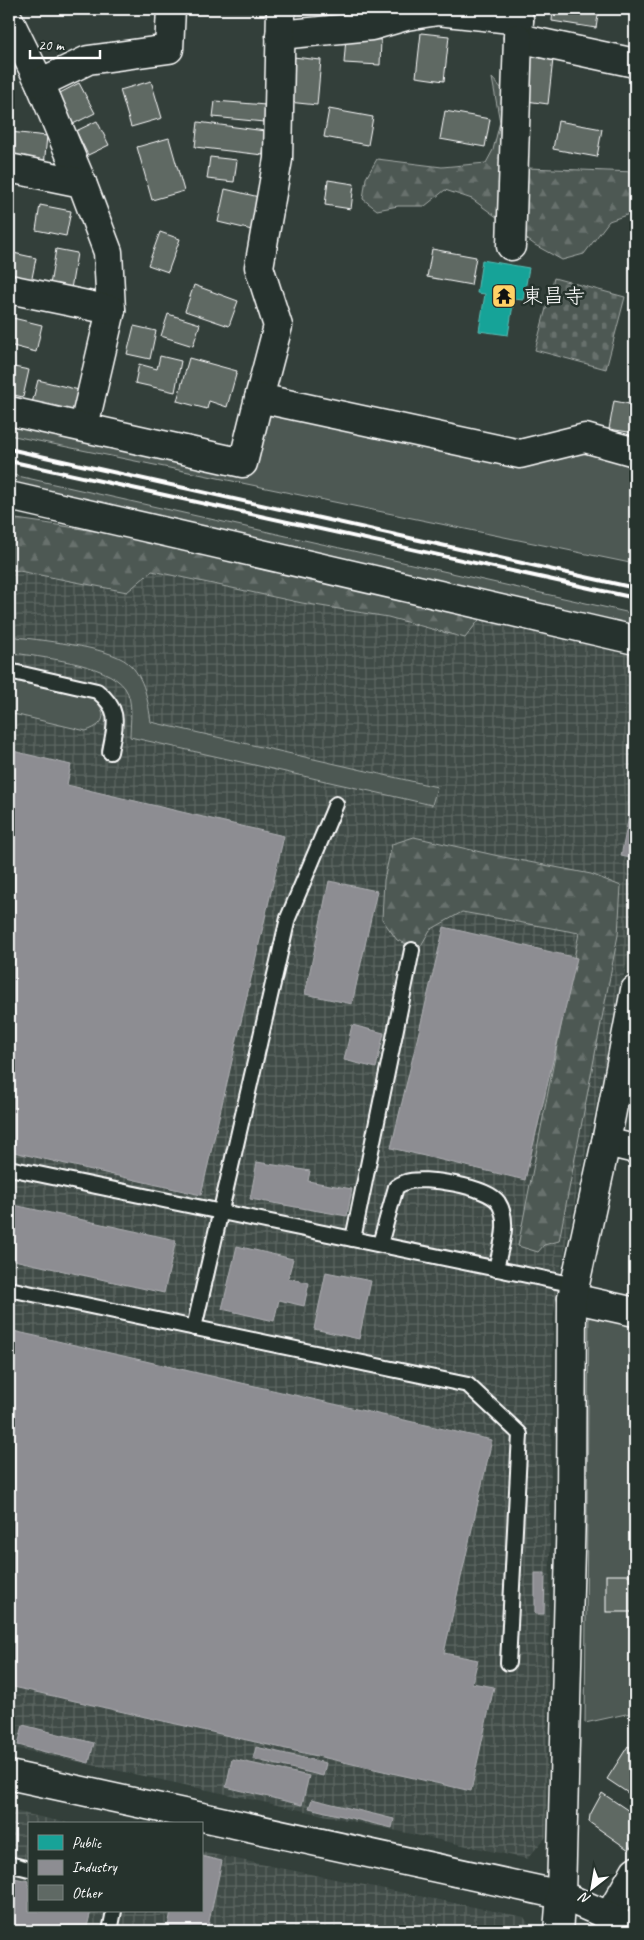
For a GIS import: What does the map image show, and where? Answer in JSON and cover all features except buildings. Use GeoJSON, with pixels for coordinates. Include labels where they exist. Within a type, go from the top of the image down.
{"type":"FeatureCollection","features":[{"type":"Feature","properties":{"kind":"street"},"geometry":{"type":"LineString","coordinates":[[40,83],[88,60],[169,49],[171,9]]}},
{"type":"Feature","properties":{"kind":"street"},"geometry":{"type":"LineString","coordinates":[[9,411],[84,426],[243,463],[258,398],[278,326],[259,267],[278,160],[281,9]]}},
{"type":"Feature","properties":{"kind":"street"},"geometry":{"type":"LineString","coordinates":[[280,35],[371,26],[406,16],[438,11],[520,22],[635,63]]}},
{"type":"Feature","properties":{"kind":"street"},"geometry":{"type":"LineString","coordinates":[[9,20],[40,83],[82,182],[108,252],[111,310],[84,426]]}},
{"type":"Feature","properties":{"kind":"street"},"geometry":{"type":"LineString","coordinates":[[511,246],[520,22]]}},
{"type":"Feature","properties":{"kind":"street"},"geometry":{"type":"LineString","coordinates":[[9,168],[82,182]]}},
{"type":"Feature","properties":{"kind":"street"},"geometry":{"type":"LineString","coordinates":[[9,289],[111,310]]}},
{"type":"Feature","properties":{"kind":"street"},"geometry":{"type":"LineString","coordinates":[[258,398],[520,454],[585,438],[635,452]]}},
{"type":"Feature","properties":{"kind":"street"},"geometry":{"type":"LineString","coordinates":[[9,496],[635,640]]}},
{"type":"Feature","properties":{"kind":"street"},"geometry":{"type":"LineString","coordinates":[[558,1931],[561,1895],[571,1519],[573,1292],[606,1142],[635,990]]}},
{"type":"Feature","properties":{"kind":"street"},"geometry":{"type":"LineString","coordinates":[[606,1142],[635,1149]]}},
{"type":"Feature","properties":{"kind":"street"},"geometry":{"type":"LineString","coordinates":[[573,1292],[635,1312]]}},
{"type":"Feature","properties":{"kind":"street"},"geometry":{"type":"LineString","coordinates":[[9,1775],[561,1895],[609,1916],[632,1931]]}},
{"type":"Feature","properties":{"kind":"street"},"geometry":{"type":"LineString","coordinates":[[609,1916],[635,1871]]}},
{"type":"Feature","properties":{"kind":"lane"},"geometry":{"type":"LineString","coordinates":[[9,671],[97,691],[109,700],[115,713],[110,752]]}},
{"type":"Feature","properties":{"kind":"lane"},"geometry":{"type":"LineString","coordinates":[[194,1328],[288,918],[336,804]]}},
{"type":"Feature","properties":{"kind":"lane"},"geometry":{"type":"LineString","coordinates":[[353,1239],[412,950]]}},
{"type":"Feature","properties":{"kind":"lane"},"geometry":{"type":"LineString","coordinates":[[9,1168],[496,1269],[573,1292]]}},
{"type":"Feature","properties":{"kind":"lane"},"geometry":{"type":"LineString","coordinates":[[380,1244],[396,1187],[407,1181],[421,1180],[457,1184],[484,1191],[497,1201],[505,1229],[496,1269]]}},
{"type":"Feature","properties":{"kind":"lane"},"geometry":{"type":"LineString","coordinates":[[9,1289],[468,1385],[520,1434],[508,1663]]}},
{"type":"Feature","properties":{"kind":"lane"},"geometry":{"type":"LineString","coordinates":[[9,1864],[28,1868]]}},
{"type":"Feature","properties":{"kind":"lane"},"geometry":{"type":"LineString","coordinates":[[110,1931],[114,1912]]}},
{"type":"Feature","properties":{"kind":"shaded area"},"geometry":{"type":"Polygon","coordinates":[[[9,518],[635,653],[635,924],[558,1282],[553,1320],[546,1837],[527,1859],[9,1747],[9,518]]]}},
{"type":"Feature","properties":{"kind":"shaded area"},"geometry":{"type":"Polygon","coordinates":[[[9,1810],[63,1822],[28,1822],[28,1912],[202,1912],[202,1852],[524,1917],[533,1931],[9,1931],[9,1810]]]}},
{"type":"Feature","properties":{"kind":"green space"},"geometry":{"type":"Polygon","coordinates":[[[492,78],[524,113],[528,152],[527,168],[635,172],[635,212],[609,221],[584,254],[562,260],[535,245],[472,199],[445,190],[425,206],[398,206],[377,210],[363,199],[366,178],[377,159],[442,167],[486,163],[493,150],[500,122],[492,78]]]}},
{"type":"Feature","properties":{"kind":"green space"},"geometry":{"type":"Polygon","coordinates":[[[554,278],[625,297],[606,369],[535,350],[554,278]]]}},
{"type":"Feature","properties":{"kind":"green space"},"geometry":{"type":"Polygon","coordinates":[[[259,398],[520,454],[585,438],[635,452],[635,564],[9,435],[9,413],[243,463],[259,398]]]}},
{"type":"Feature","properties":{"kind":"green space"},"geometry":{"type":"Polygon","coordinates":[[[9,474],[635,614],[635,640],[9,496],[9,474]]]}},
{"type":"Feature","properties":{"kind":"green space"},"geometry":{"type":"Polygon","coordinates":[[[9,518],[120,536],[230,558],[392,595],[436,606],[479,620],[465,638],[388,617],[302,603],[152,571],[127,592],[9,569],[9,518]]]}},
{"type":"Feature","properties":{"kind":"green space"},"geometry":{"type":"Polygon","coordinates":[[[9,636],[89,648],[118,657],[128,663],[142,683],[151,722],[437,787],[432,805],[130,737],[130,699],[125,688],[116,679],[103,672],[72,662],[9,652],[9,636]]]}},
{"type":"Feature","properties":{"kind":"green space"},"geometry":{"type":"Polygon","coordinates":[[[9,680],[92,697],[100,707],[103,717],[102,721],[86,731],[9,713],[9,680]]]}},
{"type":"Feature","properties":{"kind":"green space"},"geometry":{"type":"Polygon","coordinates":[[[414,837],[591,874],[621,886],[618,935],[559,1241],[544,1245],[538,1252],[518,1246],[579,933],[462,912],[430,930],[419,949],[397,940],[382,919],[384,880],[392,844],[414,837]]]}},
{"type":"Feature","properties":{"kind":"green space"},"geometry":{"type":"Polygon","coordinates":[[[589,1302],[635,1312],[635,1712],[585,1723],[589,1302]]]}},
{"type":"Feature","properties":{"kind":"railway"},"geometry":{"type":"LineString","coordinates":[[9,449],[635,588]]}},
{"type":"Feature","properties":{"kind":"railway"},"geometry":{"type":"LineString","coordinates":[[9,461],[635,598]]}},
{"type":"Feature","properties":{"kind":"place","name":"東昌寺"},"geometry":{"type":"Point","coordinates":[504,296]}}]}
